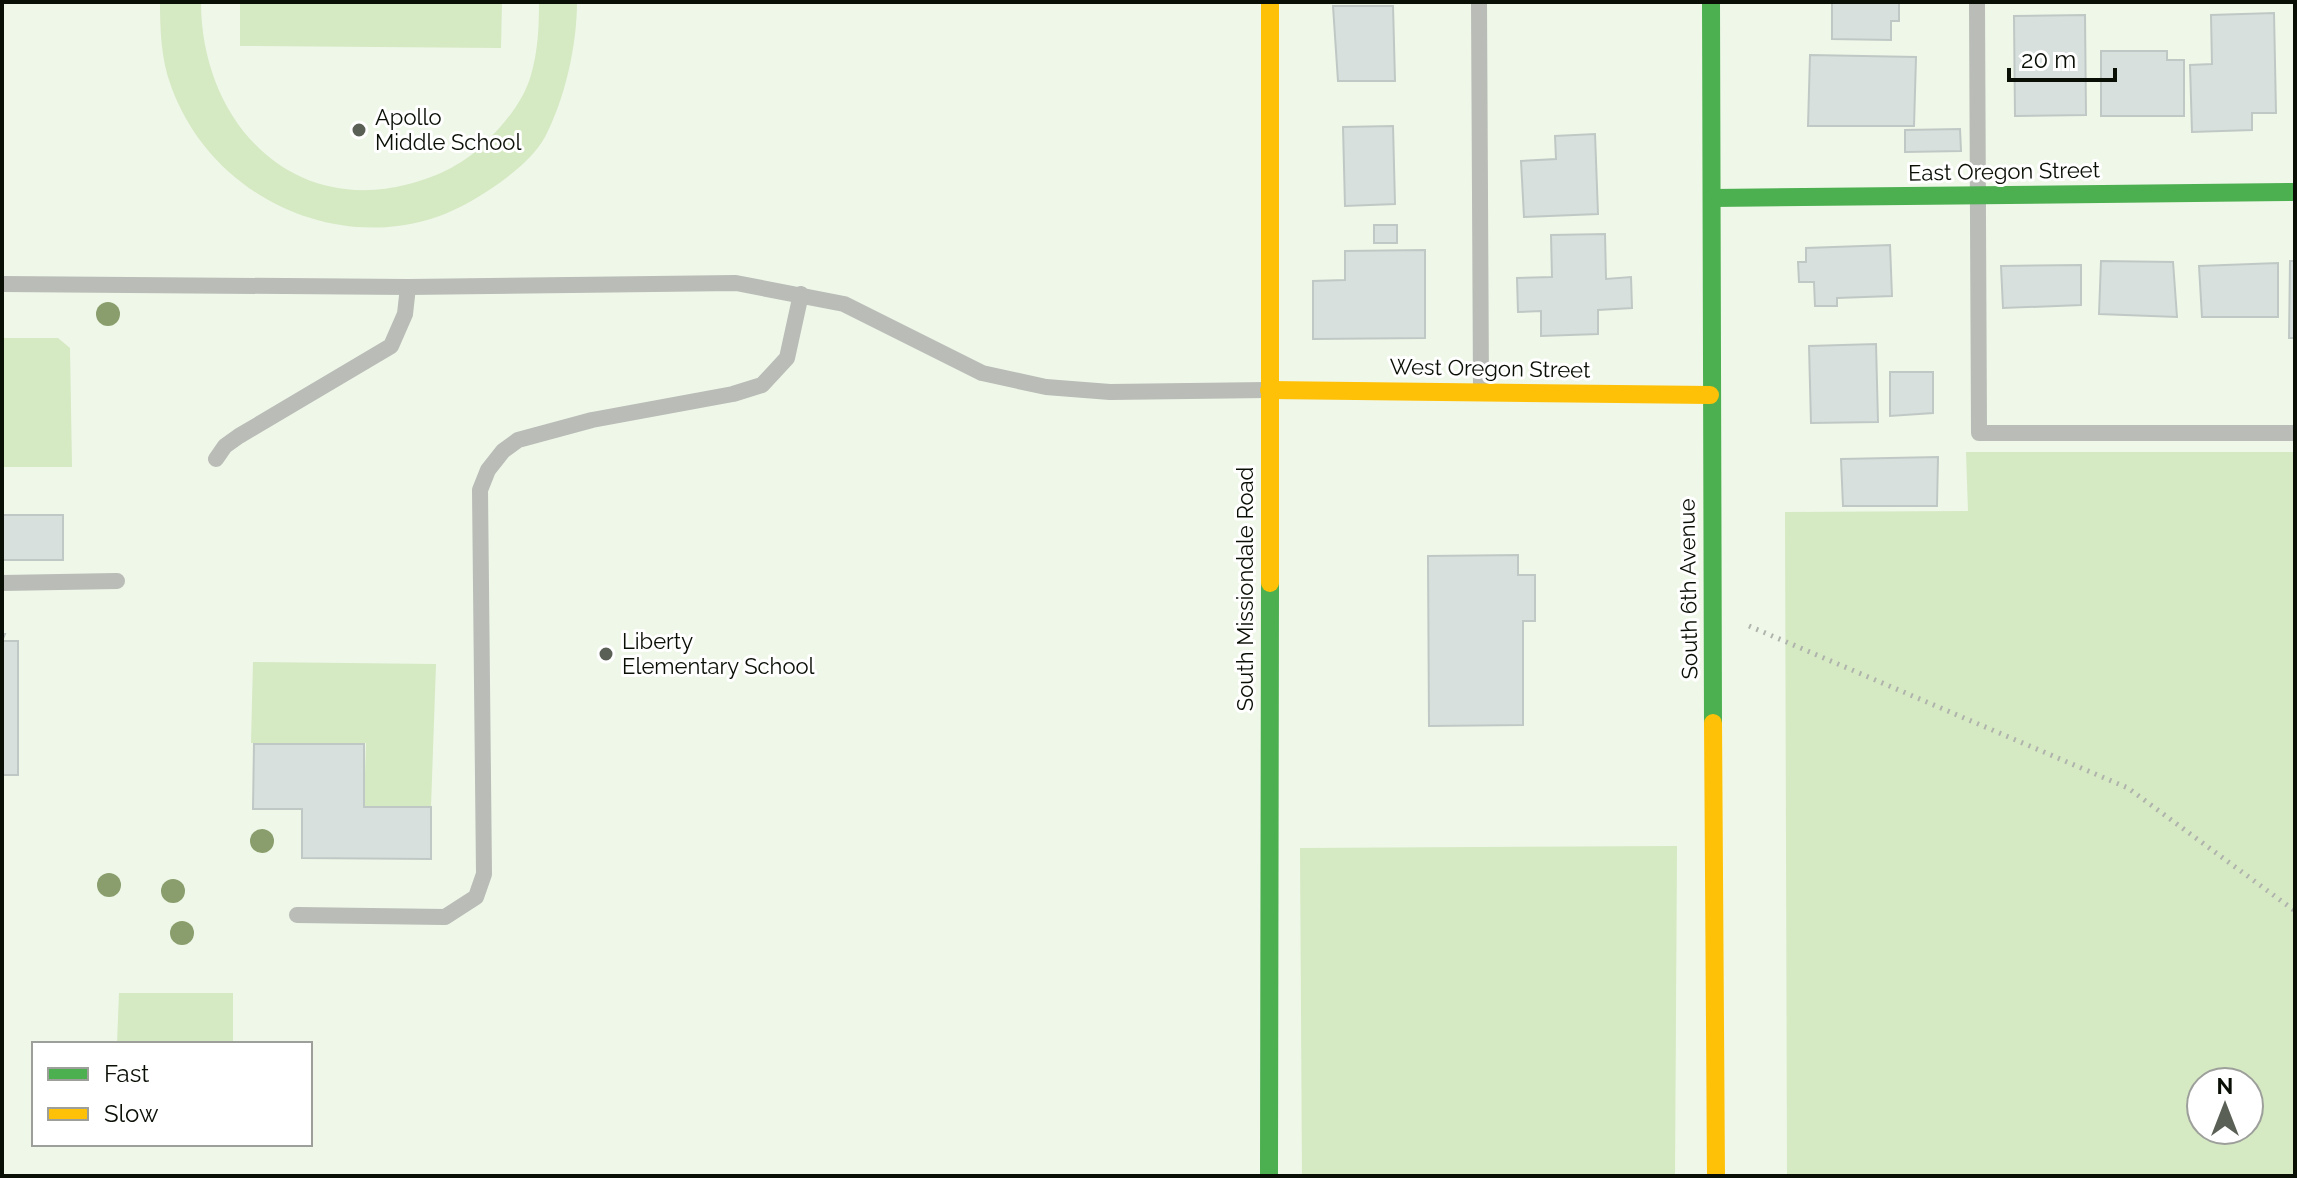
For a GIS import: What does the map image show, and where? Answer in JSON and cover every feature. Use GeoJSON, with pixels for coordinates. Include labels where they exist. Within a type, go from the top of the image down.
{"type":"FeatureCollection","features":[{"type":"Feature","properties":{"kind":"street","name":"South Missiondale Road"},"geometry":{"type":"LineString","coordinates":[[1269,1176],[1270,2]]}},
{"type":"Feature","properties":{"kind":"street","name":"South 6th Avenue"},"geometry":{"type":"LineString","coordinates":[[1711,2],[1713,198],[1710,395],[1716,1176]]}},
{"type":"Feature","properties":{"kind":"street","name":"East Oregon Street"},"geometry":{"type":"LineString","coordinates":[[1713,198],[2295,192]]}},
{"type":"Feature","properties":{"kind":"street","name":"West Oregon Street"},"geometry":{"type":"LineString","coordinates":[[1269,390],[1710,395]]}},
{"type":"Feature","properties":{"kind":"lane"},"geometry":{"type":"LineString","coordinates":[[1479,2],[1481,391]]}},
{"type":"Feature","properties":{"kind":"lane"},"geometry":{"type":"LineString","coordinates":[[1977,2],[1979,433],[2295,433]]}},
{"type":"Feature","properties":{"kind":"lane"},"geometry":{"type":"LineString","coordinates":[[2,284],[408,287],[736,283],[844,304],[982,373],[1046,387],[1110,392],[1269,390]]}},
{"type":"Feature","properties":{"kind":"lane"},"geometry":{"type":"LineString","coordinates":[[216,459],[225,446],[239,436],[391,346],[405,314],[408,287]]}},
{"type":"Feature","properties":{"kind":"lane"},"geometry":{"type":"LineString","coordinates":[[297,915],[445,917],[476,897],[484,874],[480,490],[488,470],[503,451],[518,440],[592,420],[733,394],[762,385],[787,358],[801,294]]}},
{"type":"Feature","properties":{"kind":"lane"},"geometry":{"type":"LineString","coordinates":[[2,583],[117,581]]}},
{"type":"Feature","properties":{"kind":"path"},"geometry":{"type":"LineString","coordinates":[[1712,610],[2128,788],[2295,911]]}},
{"type":"Feature","properties":{"kind":"green space"},"geometry":{"type":"Polygon","coordinates":[[[160,2],[201,2],[205,44],[216,84],[235,119],[259,148],[290,171],[325,185],[365,190],[409,184],[431,177],[452,168],[480,148],[508,118],[528,84],[537,48],[539,2],[577,2],[572,54],[564,89],[545,137],[532,155],[478,197],[434,218],[389,227],[343,226],[299,214],[258,194],[222,165],[192,129],[171,86],[163,55],[160,2]]]}},
{"type":"Feature","properties":{"kind":"green space"},"geometry":{"type":"Polygon","coordinates":[[[240,2],[502,2],[501,48],[240,46],[240,2]]]}},
{"type":"Feature","properties":{"kind":"green space"},"geometry":{"type":"Polygon","coordinates":[[[2,338],[58,338],[70,348],[72,467],[2,467],[2,338]]]}},
{"type":"Feature","properties":{"kind":"green space"},"geometry":{"type":"Polygon","coordinates":[[[1966,452],[2295,452],[2295,1176],[1787,1176],[1785,512],[1968,511],[1966,452]]]}},
{"type":"Feature","properties":{"kind":"green space"},"geometry":{"type":"Polygon","coordinates":[[[253,662],[436,664],[431,807],[364,807],[366,743],[251,743],[253,662]]]}},
{"type":"Feature","properties":{"kind":"green space"},"geometry":{"type":"Polygon","coordinates":[[[1677,846],[1675,1176],[1302,1176],[1300,848],[1677,846]]]}},
{"type":"Feature","properties":{"kind":"green space"},"geometry":{"type":"Polygon","coordinates":[[[119,993],[233,993],[233,1042],[117,1042],[119,993]]]}},
{"type":"Feature","properties":{"kind":"building"},"geometry":{"type":"Polygon","coordinates":[[[1832,2],[1899,2],[1899,21],[1891,21],[1891,40],[1832,39],[1832,2]]]}},
{"type":"Feature","properties":{"kind":"building"},"geometry":{"type":"Polygon","coordinates":[[[1333,6],[1393,6],[1395,81],[1338,81],[1333,6]]]}},
{"type":"Feature","properties":{"kind":"building"},"geometry":{"type":"Polygon","coordinates":[[[2274,13],[2276,113],[2252,113],[2252,130],[2192,132],[2190,65],[2212,64],[2211,15],[2274,13]]]}},
{"type":"Feature","properties":{"kind":"building"},"geometry":{"type":"Polygon","coordinates":[[[2085,15],[2086,115],[2015,116],[2014,16],[2085,15]]]}},
{"type":"Feature","properties":{"kind":"building"},"geometry":{"type":"Polygon","coordinates":[[[2101,51],[2167,51],[2167,60],[2184,60],[2184,116],[2101,116],[2101,51]]]}},
{"type":"Feature","properties":{"kind":"building"},"geometry":{"type":"Polygon","coordinates":[[[1810,55],[1916,57],[1914,126],[1808,126],[1810,55]]]}},
{"type":"Feature","properties":{"kind":"building"},"geometry":{"type":"Polygon","coordinates":[[[1393,126],[1395,204],[1345,206],[1343,127],[1393,126]]]}},
{"type":"Feature","properties":{"kind":"building"},"geometry":{"type":"Polygon","coordinates":[[[1960,129],[1961,151],[1905,152],[1905,130],[1960,129]]]}},
{"type":"Feature","properties":{"kind":"building"},"geometry":{"type":"Polygon","coordinates":[[[1595,134],[1598,214],[1524,217],[1521,161],[1556,159],[1555,136],[1595,134]]]}},
{"type":"Feature","properties":{"kind":"building"},"geometry":{"type":"Polygon","coordinates":[[[1374,225],[1397,225],[1397,243],[1374,243],[1374,225]]]}},
{"type":"Feature","properties":{"kind":"building"},"geometry":{"type":"Polygon","coordinates":[[[1605,234],[1606,279],[1631,277],[1632,308],[1598,310],[1598,334],[1541,336],[1541,311],[1518,312],[1517,278],[1552,277],[1551,235],[1605,234]]]}},
{"type":"Feature","properties":{"kind":"building"},"geometry":{"type":"Polygon","coordinates":[[[1890,245],[1892,296],[1837,298],[1837,306],[1815,306],[1814,282],[1799,282],[1798,262],[1806,262],[1806,248],[1890,245]]]}},
{"type":"Feature","properties":{"kind":"building"},"geometry":{"type":"Polygon","coordinates":[[[1425,250],[1425,338],[1313,339],[1313,281],[1345,280],[1345,251],[1425,250]]]}},
{"type":"Feature","properties":{"kind":"building"},"geometry":{"type":"Polygon","coordinates":[[[2101,261],[2173,262],[2177,317],[2099,314],[2101,261]]]}},
{"type":"Feature","properties":{"kind":"building"},"geometry":{"type":"Polygon","coordinates":[[[2290,261],[2295,261],[2295,338],[2289,338],[2290,261]]]}},
{"type":"Feature","properties":{"kind":"building"},"geometry":{"type":"Polygon","coordinates":[[[2278,263],[2278,317],[2202,317],[2199,266],[2278,263]]]}},
{"type":"Feature","properties":{"kind":"building"},"geometry":{"type":"Polygon","coordinates":[[[2081,265],[2081,305],[2003,308],[2001,266],[2081,265]]]}},
{"type":"Feature","properties":{"kind":"building"},"geometry":{"type":"Polygon","coordinates":[[[1876,344],[1878,422],[1811,423],[1809,346],[1876,344]]]}},
{"type":"Feature","properties":{"kind":"building"},"geometry":{"type":"Polygon","coordinates":[[[1890,372],[1933,372],[1933,413],[1890,416],[1890,372]]]}},
{"type":"Feature","properties":{"kind":"building"},"geometry":{"type":"Polygon","coordinates":[[[1938,457],[1937,506],[1843,506],[1841,459],[1938,457]]]}},
{"type":"Feature","properties":{"kind":"building"},"geometry":{"type":"Polygon","coordinates":[[[2,515],[63,515],[63,560],[2,560],[2,515]]]}},
{"type":"Feature","properties":{"kind":"building"},"geometry":{"type":"Polygon","coordinates":[[[1518,555],[1518,575],[1535,575],[1535,621],[1523,621],[1523,725],[1429,726],[1428,556],[1518,555]]]}},
{"type":"Feature","properties":{"kind":"building"},"geometry":{"type":"Polygon","coordinates":[[[2,641],[18,641],[18,775],[2,775],[2,641]]]}},
{"type":"Feature","properties":{"kind":"building"},"geometry":{"type":"Polygon","coordinates":[[[254,744],[364,744],[364,807],[431,807],[431,859],[302,858],[302,809],[253,809],[254,744]]]}},
{"type":"Feature","properties":{"kind":"traffic: fast"},"geometry":{"type":"LineString","coordinates":[[1711,2],[1713,723]]}},
{"type":"Feature","properties":{"kind":"traffic: fast"},"geometry":{"type":"LineString","coordinates":[[1713,198],[2295,192]]}},
{"type":"Feature","properties":{"kind":"traffic: fast"},"geometry":{"type":"LineString","coordinates":[[1269,1176],[1270,583]]}},
{"type":"Feature","properties":{"kind":"traffic: slow"},"geometry":{"type":"LineString","coordinates":[[1270,2],[1270,583]]}},
{"type":"Feature","properties":{"kind":"traffic: slow"},"geometry":{"type":"LineString","coordinates":[[1269,390],[1710,395]]}},
{"type":"Feature","properties":{"kind":"traffic: slow"},"geometry":{"type":"LineString","coordinates":[[1713,723],[1716,1176]]}},
{"type":"Feature","properties":{"kind":"place","name":"Apollo Middle School"},"geometry":{"type":"Point","coordinates":[359,130]}},
{"type":"Feature","properties":{"kind":"place","name":"Liberty Elementary School"},"geometry":{"type":"Point","coordinates":[606,654]}}]}
